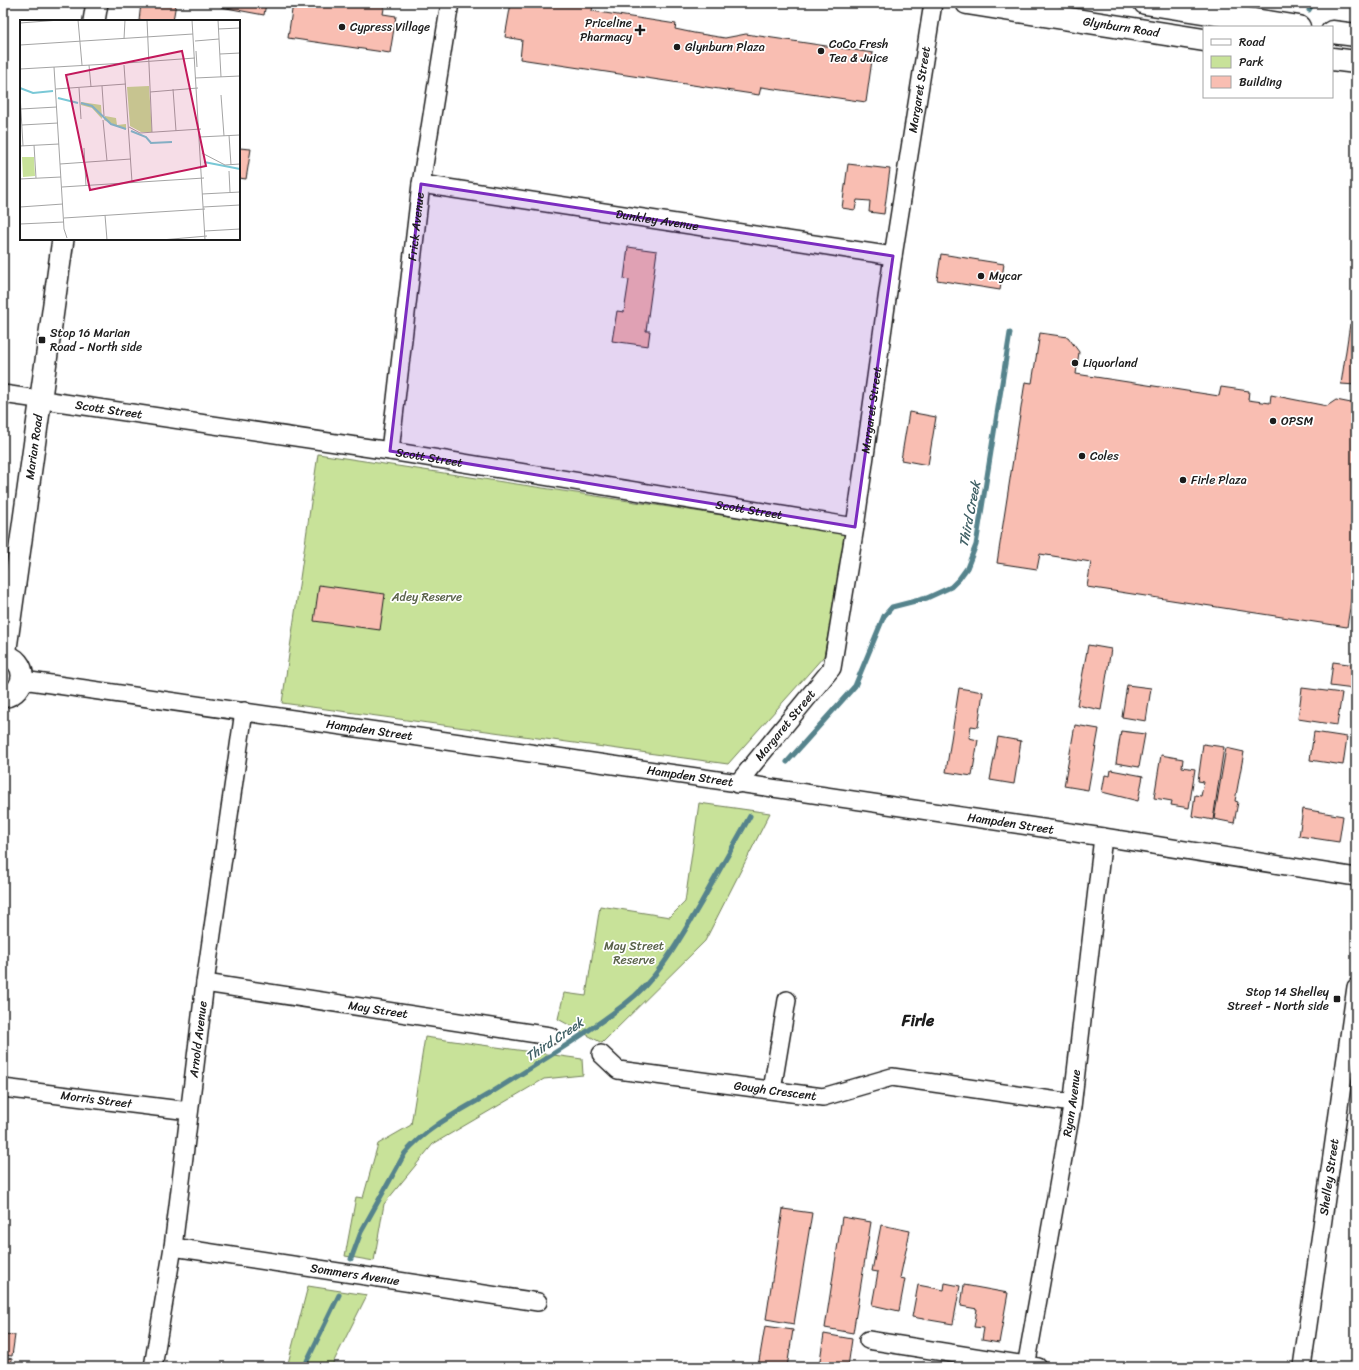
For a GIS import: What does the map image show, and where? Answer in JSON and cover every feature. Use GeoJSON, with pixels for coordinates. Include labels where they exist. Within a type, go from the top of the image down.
{"type":"FeatureCollection","features":[{"type":"Feature","properties":{"kind":"main road","name":"Glynburn Road"},"geometry":{"type":"LineString","coordinates":[[967,3],[1018,7],[1203,40]]}},
{"type":"Feature","properties":{"kind":"main road"},"geometry":{"type":"LineString","coordinates":[[1145,3],[1213,9],[1292,26]]}},
{"type":"Feature","properties":{"kind":"main road"},"geometry":{"type":"LineString","coordinates":[[1333,32],[1356,35]]}},
{"type":"Feature","properties":{"kind":"main road"},"geometry":{"type":"LineString","coordinates":[[1333,59],[1356,62]]}},
{"type":"Feature","properties":{"kind":"street"},"geometry":{"type":"LineString","coordinates":[[94,20],[96,3]]}},
{"type":"Feature","properties":{"kind":"street","name":"Frick Avenue"},"geometry":{"type":"LineString","coordinates":[[390,451],[421,184],[450,3]]}},
{"type":"Feature","properties":{"kind":"street","name":"Margaret Street"},"geometry":{"type":"LineString","coordinates":[[737,784],[832,668],[855,527],[932,3]]}},
{"type":"Feature","properties":{"kind":"street","name":"Dunkley Avenue"},"geometry":{"type":"LineString","coordinates":[[421,184],[894,256]]}},
{"type":"Feature","properties":{"kind":"street","name":"Marian Road"},"geometry":{"type":"LineString","coordinates":[[4,655],[63,240]]}},
{"type":"Feature","properties":{"kind":"street","name":"Scott Street"},"geometry":{"type":"LineString","coordinates":[[3,394],[390,451],[815,522],[855,527]]}},
{"type":"Feature","properties":{"kind":"street"},"geometry":{"type":"LineString","coordinates":[[3,697],[13,694],[21,686],[23,680],[20,665],[13,658],[4,655]]}},
{"type":"Feature","properties":{"kind":"street","name":"Hampden Street"},"geometry":{"type":"LineString","coordinates":[[23,680],[1103,837],[1356,877]]}},
{"type":"Feature","properties":{"kind":"street","name":"Arnold Avenue"},"geometry":{"type":"LineString","coordinates":[[153,1367],[173,1247],[205,983],[244,711]]}},
{"type":"Feature","properties":{"kind":"street","name":"Ryan Avenue"},"geometry":{"type":"LineString","coordinates":[[1030,1366],[1072,1103],[1103,837]]}},
{"type":"Feature","properties":{"kind":"street","name":"May Street"},"geometry":{"type":"LineString","coordinates":[[205,983],[550,1036]]}},
{"type":"Feature","properties":{"kind":"street","name":"Shelley Street"},"geometry":{"type":"LineString","coordinates":[[1302,1367],[1356,987]]}},
{"type":"Feature","properties":{"kind":"street"},"geometry":{"type":"LineString","coordinates":[[772,1090],[787,1000]]}},
{"type":"Feature","properties":{"kind":"street","name":"Gough Crescent"},"geometry":{"type":"LineString","coordinates":[[601,1054],[618,1070],[823,1097],[892,1077],[1072,1103]]}},
{"type":"Feature","properties":{"kind":"street","name":"Morris Street"},"geometry":{"type":"LineString","coordinates":[[3,1088],[190,1111]]}},
{"type":"Feature","properties":{"kind":"street","name":"Sommers Avenue"},"geometry":{"type":"LineString","coordinates":[[173,1247],[538,1302]]}},
{"type":"Feature","properties":{"kind":"street"},"geometry":{"type":"LineString","coordinates":[[868,1340],[1030,1366]]}},
{"type":"Feature","properties":{"kind":"highlighted area"},"geometry":{"type":"Polygon","coordinates":[[[421,184],[893,256],[855,527],[390,451],[421,184]]]}},
{"type":"Feature","properties":{"kind":"green space","name":"Adey Reserve"},"geometry":{"type":"Polygon","coordinates":[[[318,454],[847,534],[824,656],[728,764],[282,703],[318,454]]]}},
{"type":"Feature","properties":{"kind":"green space","name":"May Street Reserve"},"geometry":{"type":"Polygon","coordinates":[[[699,803],[770,813],[705,941],[602,1043],[558,1019],[564,993],[586,996],[600,906],[670,917],[685,902],[699,803]]]}},
{"type":"Feature","properties":{"kind":"green space"},"geometry":{"type":"Polygon","coordinates":[[[425,1037],[582,1059],[583,1075],[544,1079],[433,1144],[384,1204],[374,1261],[345,1256],[356,1197],[363,1198],[378,1144],[411,1125],[425,1037]]]}},
{"type":"Feature","properties":{"kind":"green space"},"geometry":{"type":"Polygon","coordinates":[[[308,1286],[367,1295],[331,1367],[287,1367],[308,1286]]]}},
{"type":"Feature","properties":{"kind":"building"},"geometry":{"type":"Polygon","coordinates":[[[141,3],[176,3],[173,20],[139,20],[141,3]]]}},
{"type":"Feature","properties":{"kind":"building"},"geometry":{"type":"Polygon","coordinates":[[[222,3],[266,3],[264,15],[221,7],[222,3]]]}},
{"type":"Feature","properties":{"kind":"building","name":"Cypress Village"},"geometry":{"type":"Polygon","coordinates":[[[293,3],[385,3],[383,14],[396,16],[390,53],[288,38],[293,3]]]}},
{"type":"Feature","properties":{"kind":"building","name":"Glynburn Plaza"},"geometry":{"type":"Polygon","coordinates":[[[511,3],[583,3],[593,5],[592,11],[676,24],[675,29],[694,33],[725,38],[746,34],[873,53],[866,102],[761,87],[759,95],[520,59],[522,40],[505,37],[511,3]]]}},
{"type":"Feature","properties":{"kind":"building"},"geometry":{"type":"Polygon","coordinates":[[[240,148],[251,149],[246,179],[240,178],[240,148]]]}},
{"type":"Feature","properties":{"kind":"building"},"geometry":{"type":"Polygon","coordinates":[[[848,164],[890,169],[884,214],[869,212],[870,201],[857,200],[855,210],[842,208],[848,164]]]}},
{"type":"Feature","properties":{"kind":"building"},"geometry":{"type":"Polygon","coordinates":[[[628,247],[657,251],[646,331],[650,331],[648,346],[612,341],[617,311],[624,312],[629,280],[624,279],[628,247]]]}},
{"type":"Feature","properties":{"kind":"building"},"geometry":{"type":"Polygon","coordinates":[[[941,254],[1004,264],[1000,290],[937,280],[941,254]]]}},
{"type":"Feature","properties":{"kind":"building"},"geometry":{"type":"Polygon","coordinates":[[[1350,324],[1356,324],[1356,385],[1341,384],[1350,324]]]}},
{"type":"Feature","properties":{"kind":"building","name":"Firle Plaza"},"geometry":{"type":"Polygon","coordinates":[[[1040,333],[1068,337],[1079,352],[1076,374],[1219,396],[1221,387],[1249,391],[1248,400],[1270,403],[1271,395],[1327,406],[1336,400],[1356,404],[1356,569],[1347,627],[1087,587],[1091,562],[1040,554],[1037,569],[997,563],[1025,382],[1032,383],[1040,333]]]}},
{"type":"Feature","properties":{"kind":"building"},"geometry":{"type":"Polygon","coordinates":[[[909,412],[936,417],[928,465],[901,460],[909,412]]]}},
{"type":"Feature","properties":{"kind":"building"},"geometry":{"type":"Polygon","coordinates":[[[319,585],[385,594],[380,630],[314,621],[319,585]]]}},
{"type":"Feature","properties":{"kind":"building"},"geometry":{"type":"Polygon","coordinates":[[[1088,645],[1111,649],[1101,710],[1077,705],[1088,645]]]}},
{"type":"Feature","properties":{"kind":"building"},"geometry":{"type":"Polygon","coordinates":[[[1333,662],[1356,665],[1354,689],[1330,686],[1333,662]]]}},
{"type":"Feature","properties":{"kind":"building"},"geometry":{"type":"Polygon","coordinates":[[[1127,685],[1151,688],[1146,721],[1122,717],[1127,685]]]}},
{"type":"Feature","properties":{"kind":"building"},"geometry":{"type":"Polygon","coordinates":[[[959,688],[983,692],[978,727],[971,726],[969,738],[978,740],[972,776],[946,772],[959,688]]]}},
{"type":"Feature","properties":{"kind":"building"},"geometry":{"type":"Polygon","coordinates":[[[1302,688],[1342,693],[1337,725],[1298,719],[1302,688]]]}},
{"type":"Feature","properties":{"kind":"building"},"geometry":{"type":"Polygon","coordinates":[[[1075,725],[1099,729],[1088,790],[1064,786],[1075,725]]]}},
{"type":"Feature","properties":{"kind":"building"},"geometry":{"type":"Polygon","coordinates":[[[1121,731],[1145,734],[1139,767],[1116,763],[1121,731]]]}},
{"type":"Feature","properties":{"kind":"building"},"geometry":{"type":"Polygon","coordinates":[[[1314,732],[1347,737],[1343,765],[1310,760],[1314,732]]]}},
{"type":"Feature","properties":{"kind":"building"},"geometry":{"type":"Polygon","coordinates":[[[998,737],[1021,741],[1014,784],[990,780],[998,737]]]}},
{"type":"Feature","properties":{"kind":"building"},"geometry":{"type":"Polygon","coordinates":[[[1203,744],[1224,747],[1213,820],[1192,816],[1195,795],[1201,796],[1204,782],[1198,781],[1203,744]]]}},
{"type":"Feature","properties":{"kind":"building"},"geometry":{"type":"Polygon","coordinates":[[[1226,748],[1244,752],[1235,801],[1238,802],[1234,823],[1214,819],[1226,748]]]}},
{"type":"Feature","properties":{"kind":"building"},"geometry":{"type":"Polygon","coordinates":[[[1161,755],[1183,759],[1182,767],[1195,769],[1189,808],[1171,805],[1172,801],[1154,798],[1161,755]]]}},
{"type":"Feature","properties":{"kind":"building"},"geometry":{"type":"Polygon","coordinates":[[[1111,770],[1143,776],[1138,801],[1102,792],[1105,775],[1110,776],[1111,770]]]}},
{"type":"Feature","properties":{"kind":"building"},"geometry":{"type":"Polygon","coordinates":[[[1303,809],[1343,816],[1339,842],[1299,836],[1303,809]]]}},
{"type":"Feature","properties":{"kind":"building"},"geometry":{"type":"Polygon","coordinates":[[[783,1209],[812,1213],[794,1324],[766,1319],[783,1209]]]}},
{"type":"Feature","properties":{"kind":"building"},"geometry":{"type":"Polygon","coordinates":[[[842,1217],[871,1222],[853,1333],[825,1328],[842,1217]]]}},
{"type":"Feature","properties":{"kind":"building"},"geometry":{"type":"Polygon","coordinates":[[[881,1225],[910,1231],[900,1278],[905,1279],[899,1311],[872,1305],[878,1272],[872,1271],[881,1225]]]}},
{"type":"Feature","properties":{"kind":"building"},"geometry":{"type":"Polygon","coordinates":[[[945,1283],[960,1286],[953,1324],[912,1317],[918,1285],[944,1290],[945,1283]]]}},
{"type":"Feature","properties":{"kind":"building"},"geometry":{"type":"Polygon","coordinates":[[[964,1285],[1008,1293],[999,1343],[982,1340],[984,1328],[974,1327],[977,1309],[961,1306],[964,1285]]]}},
{"type":"Feature","properties":{"kind":"building"},"geometry":{"type":"Polygon","coordinates":[[[765,1326],[793,1330],[787,1367],[758,1367],[765,1326]]]}},
{"type":"Feature","properties":{"kind":"building"},"geometry":{"type":"Polygon","coordinates":[[[3,1334],[15,1335],[12,1356],[3,1355],[3,1334]]]}},
{"type":"Feature","properties":{"kind":"building"},"geometry":{"type":"Polygon","coordinates":[[[824,1334],[852,1339],[848,1367],[819,1367],[824,1334]]]}},
{"type":"Feature","properties":{"kind":"building"},"geometry":{"type":"Polygon","coordinates":[[[3,1357],[12,1359],[11,1367],[3,1367],[3,1357]]]}},
{"type":"Feature","properties":{"kind":"waterway","name":"Third Creek"},"geometry":{"type":"LineString","coordinates":[[1309,10],[1313,3]]}},
{"type":"Feature","properties":{"kind":"waterway","name":"Third Creek"},"geometry":{"type":"LineString","coordinates":[[787,762],[855,686],[884,616],[892,607],[927,598],[951,587],[967,568],[976,545],[1010,333]]}},
{"type":"Feature","properties":{"kind":"waterway","name":"Third Creek"},"geometry":{"type":"LineString","coordinates":[[351,1259],[361,1232],[405,1153],[423,1135],[444,1120],[489,1094],[592,1028],[625,1004],[649,982],[659,970],[685,931],[750,816]]}},
{"type":"Feature","properties":{"kind":"waterway","name":"Third Creek"},"geometry":{"type":"LineString","coordinates":[[304,1367],[339,1295]]}},
{"type":"Feature","properties":{"kind":"place","name":"Cypress Village"},"geometry":{"type":"Point","coordinates":[342,27]}},
{"type":"Feature","properties":{"kind":"place","name":"Priceline Pharmacy"},"geometry":{"type":"Point","coordinates":[640,30]}},
{"type":"Feature","properties":{"kind":"place","name":"Glynburn Plaza"},"geometry":{"type":"Point","coordinates":[677,47]}},
{"type":"Feature","properties":{"kind":"place","name":"CoCo Fresh Tea & Juice"},"geometry":{"type":"Point","coordinates":[821,51]}},
{"type":"Feature","properties":{"kind":"place","name":"Mycar"},"geometry":{"type":"Point","coordinates":[981,276]}},
{"type":"Feature","properties":{"kind":"place","name":"Stop 16 Marian Road - North side"},"geometry":{"type":"Point","coordinates":[42,340]}},
{"type":"Feature","properties":{"kind":"place","name":"Liquorland"},"geometry":{"type":"Point","coordinates":[1075,363]}},
{"type":"Feature","properties":{"kind":"place","name":"OPSM"},"geometry":{"type":"Point","coordinates":[1273,421]}},
{"type":"Feature","properties":{"kind":"place","name":"Coles"},"geometry":{"type":"Point","coordinates":[1082,456]}},
{"type":"Feature","properties":{"kind":"place","name":"Firle Plaza"},"geometry":{"type":"Point","coordinates":[1183,480]}},
{"type":"Feature","properties":{"kind":"place","name":"Stop 14 Shelley Street - North side"},"geometry":{"type":"Point","coordinates":[1337,999]}},
{"type":"Feature","properties":{"kind":"district","name":"Firle"},"geometry":{"type":"Point","coordinates":[918,1020]}}]}
